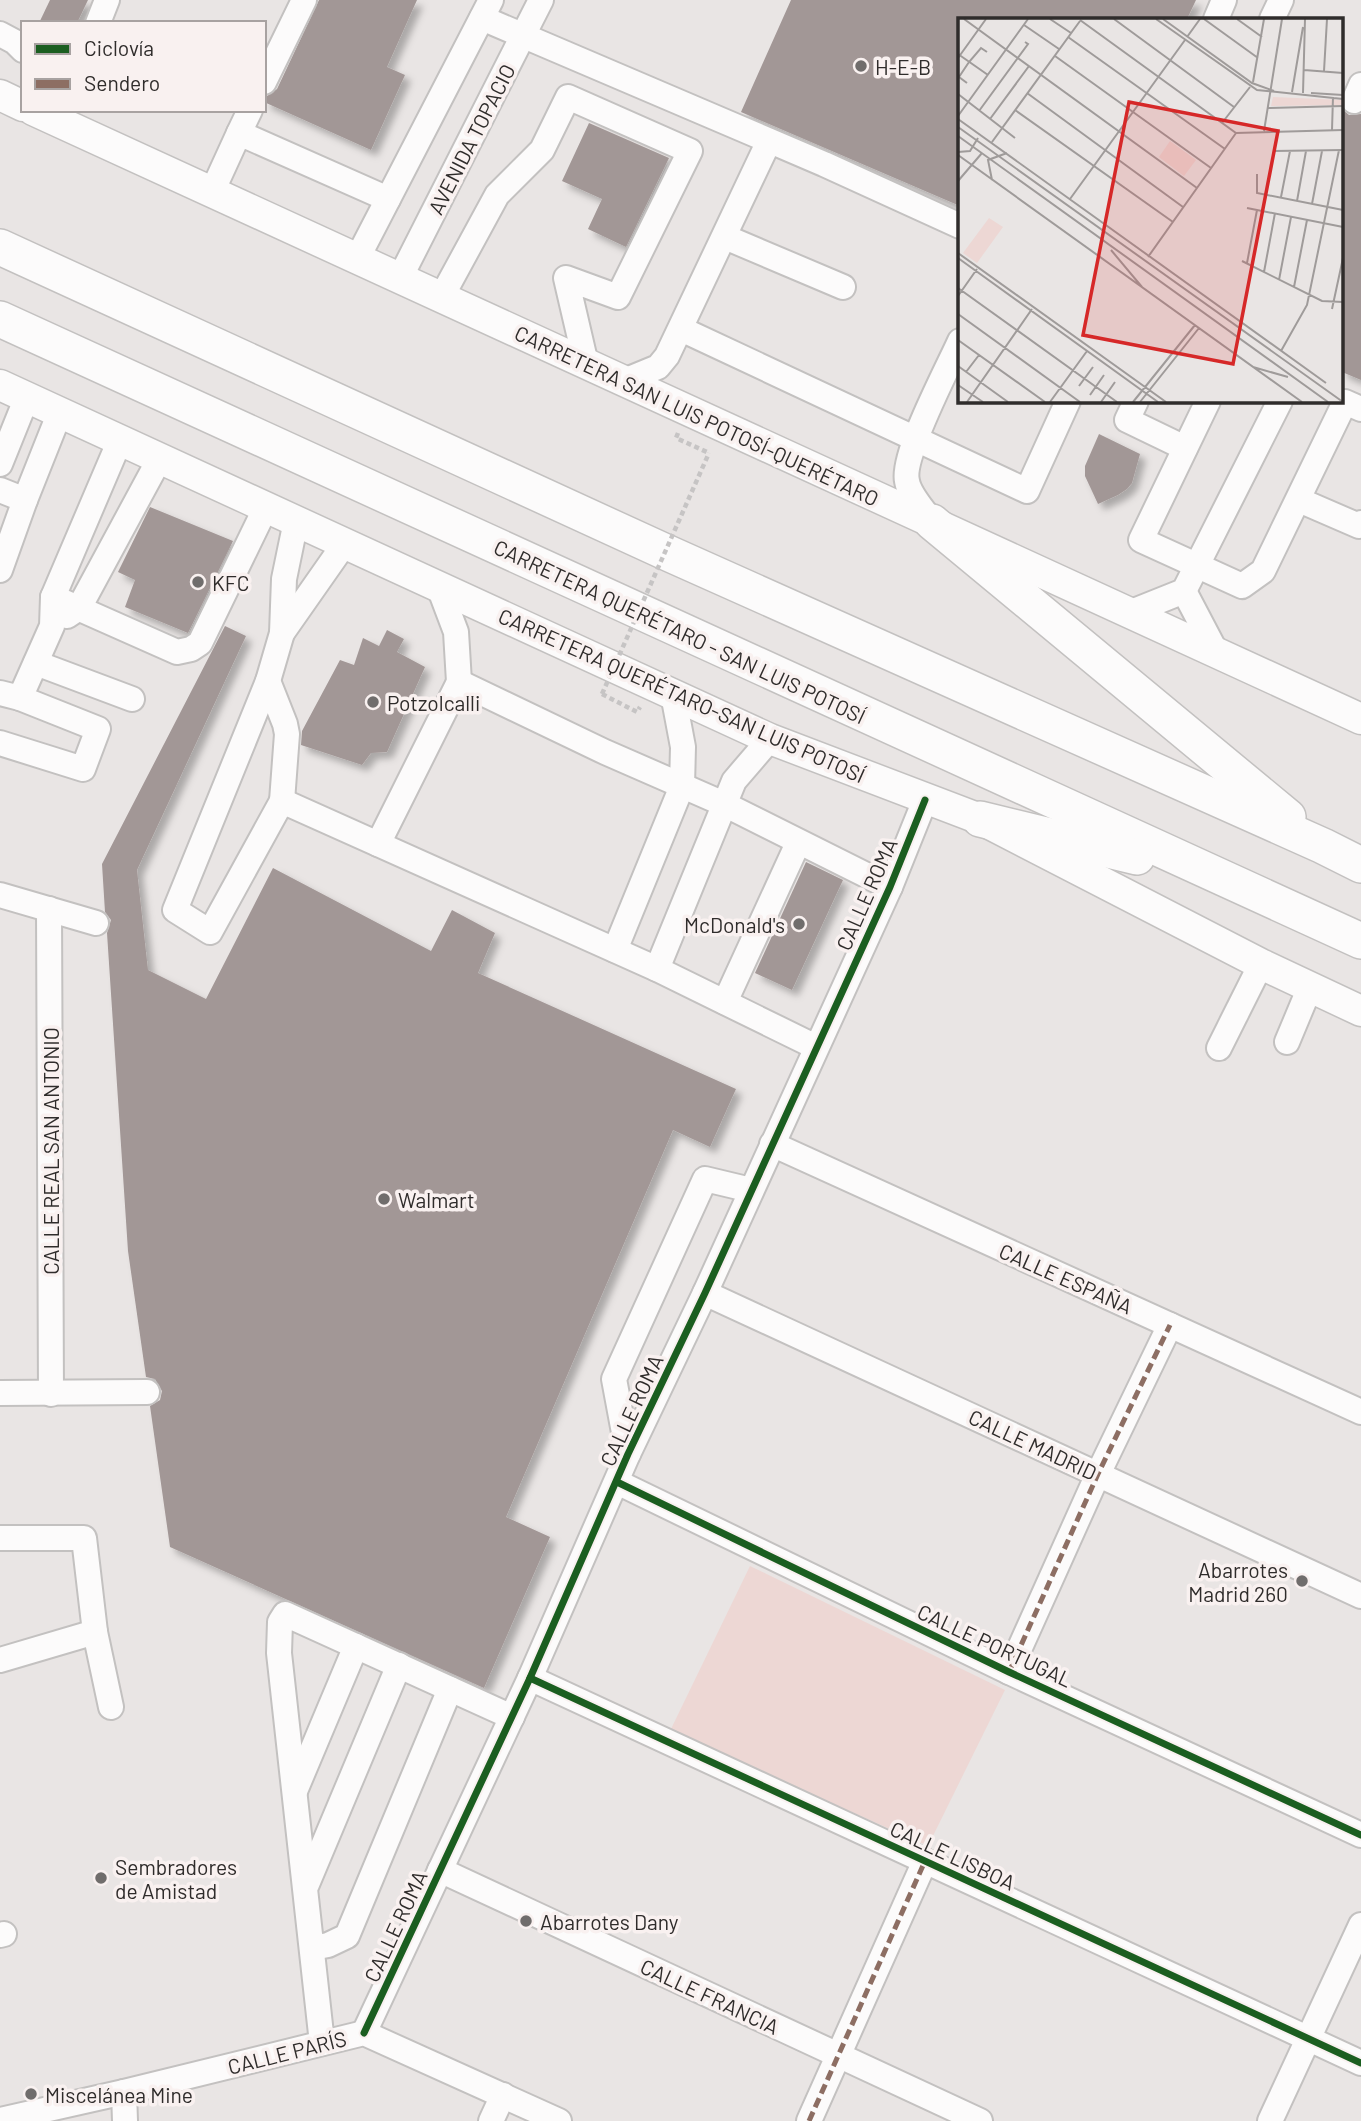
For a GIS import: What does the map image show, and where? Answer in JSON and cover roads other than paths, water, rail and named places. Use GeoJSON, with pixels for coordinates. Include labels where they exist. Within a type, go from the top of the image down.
{"type":"FeatureCollection","features":[{"type":"Feature","properties":{"kind":"highway"},"geometry":{"type":"LineString","coordinates":[[0,247],[670,554],[1361,865]]}},
{"type":"Feature","properties":{"kind":"highway","name":"CARRETERA QUERÉTARO - SAN LUIS POTOSÍ"},"geometry":{"type":"LineString","coordinates":[[0,319],[1361,941]]}},
{"type":"Feature","properties":{"kind":"highway"},"geometry":{"type":"LineString","coordinates":[[932,522],[1323,846]]}},
{"type":"Feature","properties":{"kind":"highway"},"geometry":{"type":"LineString","coordinates":[[980,820],[1216,876]]}},
{"type":"Feature","properties":{"kind":"main road"},"geometry":{"type":"LineString","coordinates":[[0,95],[21,105]]}},
{"type":"Feature","properties":{"kind":"main road","name":"CARRETERA SAN LUIS POTOSÍ-QUERÉTARO"},"geometry":{"type":"LineString","coordinates":[[42,112],[68,118],[212,192],[1361,719]]}},
{"type":"Feature","properties":{"kind":"main road","name":"CARRETERA QUERÉTARO-SAN LUIS POTOSÍ"},"geometry":{"type":"LineString","coordinates":[[0,385],[770,739],[980,820],[1261,964],[1361,1011]]}},
{"type":"Feature","properties":{"kind":"street"},"geometry":{"type":"LineString","coordinates":[[99,21],[107,0]]}},
{"type":"Feature","properties":{"kind":"street"},"geometry":{"type":"LineString","coordinates":[[266,78],[304,0]]}},
{"type":"Feature","properties":{"kind":"street","name":"AVENIDA TOPACIO"},"geometry":{"type":"LineString","coordinates":[[400,278],[541,0]]}},
{"type":"Feature","properties":{"kind":"street"},"geometry":{"type":"LineString","coordinates":[[1216,18],[1224,0]]}},
{"type":"Feature","properties":{"kind":"street"},"geometry":{"type":"LineString","coordinates":[[1272,18],[1281,0]]}},
{"type":"Feature","properties":{"kind":"street"},"geometry":{"type":"LineString","coordinates":[[357,259],[486,9],[524,35],[958,225]]}},
{"type":"Feature","properties":{"kind":"street"},"geometry":{"type":"LineString","coordinates":[[0,34],[21,48]]}},
{"type":"Feature","properties":{"kind":"street"},"geometry":{"type":"LineString","coordinates":[[442,298],[497,195],[542,150],[568,97],[690,151],[618,297],[566,278],[586,364]]}},
{"type":"Feature","properties":{"kind":"street"},"geometry":{"type":"LineString","coordinates":[[212,192],[249,112]]}},
{"type":"Feature","properties":{"kind":"street"},"geometry":{"type":"LineString","coordinates":[[239,133],[388,199]]}},
{"type":"Feature","properties":{"kind":"street"},"geometry":{"type":"LineString","coordinates":[[624,381],[658,367],[667,356],[769,141]]}},
{"type":"Feature","properties":{"kind":"street"},"geometry":{"type":"LineString","coordinates":[[725,237],[843,287]]}},
{"type":"Feature","properties":{"kind":"street"},"geometry":{"type":"LineString","coordinates":[[681,329],[1027,491],[1068,402]]}},
{"type":"Feature","properties":{"kind":"street"},"geometry":{"type":"LineString","coordinates":[[932,522],[907,484],[906,472],[916,439],[958,345]]}},
{"type":"Feature","properties":{"kind":"street"},"geometry":{"type":"LineString","coordinates":[[0,464],[27,397]]}},
{"type":"Feature","properties":{"kind":"street"},"geometry":{"type":"LineString","coordinates":[[1136,402],[1127,420],[1185,447]]}},
{"type":"Feature","properties":{"kind":"street"},"geometry":{"type":"LineString","coordinates":[[1208,402],[1141,540],[1242,586],[1263,571],[1349,404]]}},
{"type":"Feature","properties":{"kind":"street"},"geometry":{"type":"LineString","coordinates":[[1129,613],[1184,591],[1279,402]]}},
{"type":"Feature","properties":{"kind":"street"},"geometry":{"type":"LineString","coordinates":[[0,570],[60,412]]}},
{"type":"Feature","properties":{"kind":"street"},"geometry":{"type":"LineString","coordinates":[[0,743],[83,769],[98,729],[10,696],[36,663],[52,626],[53,597],[120,440]]}},
{"type":"Feature","properties":{"kind":"street"},"geometry":{"type":"LineString","coordinates":[[52,626],[79,608],[160,458]]}},
{"type":"Feature","properties":{"kind":"street"},"geometry":{"type":"LineString","coordinates":[[0,490],[25,499]]}},
{"type":"Feature","properties":{"kind":"street"},"geometry":{"type":"LineString","coordinates":[[1299,500],[1359,526],[1361,523]]}},
{"type":"Feature","properties":{"kind":"street"},"geometry":{"type":"LineString","coordinates":[[53,597],[177,652],[191,649],[200,643],[266,507]]}},
{"type":"Feature","properties":{"kind":"street"},"geometry":{"type":"LineString","coordinates":[[268,681],[285,724],[282,801],[210,932],[175,910],[268,681],[282,633],[284,579],[296,521]]}},
{"type":"Feature","properties":{"kind":"street"},"geometry":{"type":"LineString","coordinates":[[282,633],[345,543]]}},
{"type":"Feature","properties":{"kind":"street"},"geometry":{"type":"LineString","coordinates":[[378,844],[459,682],[456,632],[439,587]]}},
{"type":"Feature","properties":{"kind":"street"},"geometry":{"type":"LineString","coordinates":[[1184,591],[1216,652]]}},
{"type":"Feature","properties":{"kind":"street"},"geometry":{"type":"LineString","coordinates":[[36,663],[132,699]]}},
{"type":"Feature","properties":{"kind":"street"},"geometry":{"type":"LineString","coordinates":[[459,682],[724,804],[890,887]]}},
{"type":"Feature","properties":{"kind":"street"},"geometry":{"type":"LineString","coordinates":[[615,950],[682,786],[683,747],[673,694]]}},
{"type":"Feature","properties":{"kind":"street"},"geometry":{"type":"LineString","coordinates":[[657,969],[734,781],[770,739]]}},
{"type":"Feature","properties":{"kind":"street","name":"CALLE ROMA"},"geometry":{"type":"LineString","coordinates":[[364,2033],[530,1678],[628,1454],[705,1293],[890,887],[925,800]]}},
{"type":"Feature","properties":{"kind":"street"},"geometry":{"type":"LineString","coordinates":[[282,801],[657,969],[816,1046]]}},
{"type":"Feature","properties":{"kind":"street"},"geometry":{"type":"LineString","coordinates":[[725,1002],[798,843]]}},
{"type":"Feature","properties":{"kind":"street"},"geometry":{"type":"LineString","coordinates":[[0,895],[96,923]]}},
{"type":"Feature","properties":{"kind":"street","name":"CALLE REAL SAN ANTONIO"},"geometry":{"type":"LineString","coordinates":[[49,909],[51,1394]]}},
{"type":"Feature","properties":{"kind":"street"},"geometry":{"type":"LineString","coordinates":[[1219,1048],[1261,964]]}},
{"type":"Feature","properties":{"kind":"street"},"geometry":{"type":"LineString","coordinates":[[1287,1042],[1310,987]]}},
{"type":"Feature","properties":{"kind":"street","name":"CALLE ESPAÑA"},"geometry":{"type":"LineString","coordinates":[[772,1144],[1361,1412]]}},
{"type":"Feature","properties":{"kind":"street"},"geometry":{"type":"LineString","coordinates":[[628,1454],[614,1379],[705,1179],[751,1190]]}},
{"type":"Feature","properties":{"kind":"street","name":"CALLE MADRID"},"geometry":{"type":"LineString","coordinates":[[705,1293],[1361,1596]]}},
{"type":"Feature","properties":{"kind":"street"},"geometry":{"type":"LineString","coordinates":[[1009,1672],[1098,1474],[1170,1325]]}},
{"type":"Feature","properties":{"kind":"street"},"geometry":{"type":"LineString","coordinates":[[0,1393],[147,1392]]}},
{"type":"Feature","properties":{"kind":"street","name":"CALLE PORTUGAL"},"geometry":{"type":"LineString","coordinates":[[617,1482],[1009,1672],[1361,1835]]}},
{"type":"Feature","properties":{"kind":"street"},"geometry":{"type":"LineString","coordinates":[[0,1538],[84,1538],[95,1632],[111,1707]]}},
{"type":"Feature","properties":{"kind":"street"},"geometry":{"type":"LineString","coordinates":[[322,2043],[279,1653],[279,1622],[285,1614],[512,1717]]}},
{"type":"Feature","properties":{"kind":"street"},"geometry":{"type":"LineString","coordinates":[[0,1661],[95,1632]]}},
{"type":"Feature","properties":{"kind":"street"},"geometry":{"type":"LineString","coordinates":[[295,1793],[356,1646]]}},
{"type":"Feature","properties":{"kind":"street"},"geometry":{"type":"LineString","coordinates":[[305,1888],[399,1665]]}},
{"type":"Feature","properties":{"kind":"street","name":"CALLE LISBOA"},"geometry":{"type":"LineString","coordinates":[[530,1678],[1361,2063]]}},
{"type":"Feature","properties":{"kind":"street"},"geometry":{"type":"LineString","coordinates":[[312,1948],[328,1945],[347,1936],[450,1689]]}},
{"type":"Feature","properties":{"kind":"street"},"geometry":{"type":"LineString","coordinates":[[809,2121],[836,2055],[925,1861]]}},
{"type":"Feature","properties":{"kind":"street","name":"CALLE FRANCIA"},"geometry":{"type":"LineString","coordinates":[[440,1870],[980,2121]]}},
{"type":"Feature","properties":{"kind":"street"},"geometry":{"type":"LineString","coordinates":[[1270,2121],[1361,1925]]}},
{"type":"Feature","properties":{"kind":"street","name":"CALLE PARÍS"},"geometry":{"type":"LineString","coordinates":[[0,2120],[364,2033],[559,2121]]}},
{"type":"Feature","properties":{"kind":"street"},"geometry":{"type":"LineString","coordinates":[[124,2092],[125,2121]]}},
{"type":"Feature","properties":{"kind":"street"},"geometry":{"type":"LineString","coordinates":[[491,2121],[503,2095]]}},
{"type":"Feature","properties":{"kind":"place","name":"H-E-B"},"geometry":{"type":"Point","coordinates":[861,66]}},
{"type":"Feature","properties":{"kind":"place","name":"KFC"},"geometry":{"type":"Point","coordinates":[198,582]}},
{"type":"Feature","properties":{"kind":"place","name":"Potzolcalli"},"geometry":{"type":"Point","coordinates":[373,702]}},
{"type":"Feature","properties":{"kind":"place","name":"McDonald's"},"geometry":{"type":"Point","coordinates":[799,924]}},
{"type":"Feature","properties":{"kind":"place","name":"Walmart"},"geometry":{"type":"Point","coordinates":[384,1199]}},
{"type":"Feature","properties":{"kind":"place","name":"Abarrotes Madrid 260"},"geometry":{"type":"Point","coordinates":[1302,1581]}},
{"type":"Feature","properties":{"kind":"place","name":"Sembradores de Amistad"},"geometry":{"type":"Point","coordinates":[101,1878]}},
{"type":"Feature","properties":{"kind":"place","name":"Abarrotes Dany"},"geometry":{"type":"Point","coordinates":[526,1921]}},
{"type":"Feature","properties":{"kind":"place","name":"Miscelánea Mine"},"geometry":{"type":"Point","coordinates":[31,2094]}}]}
